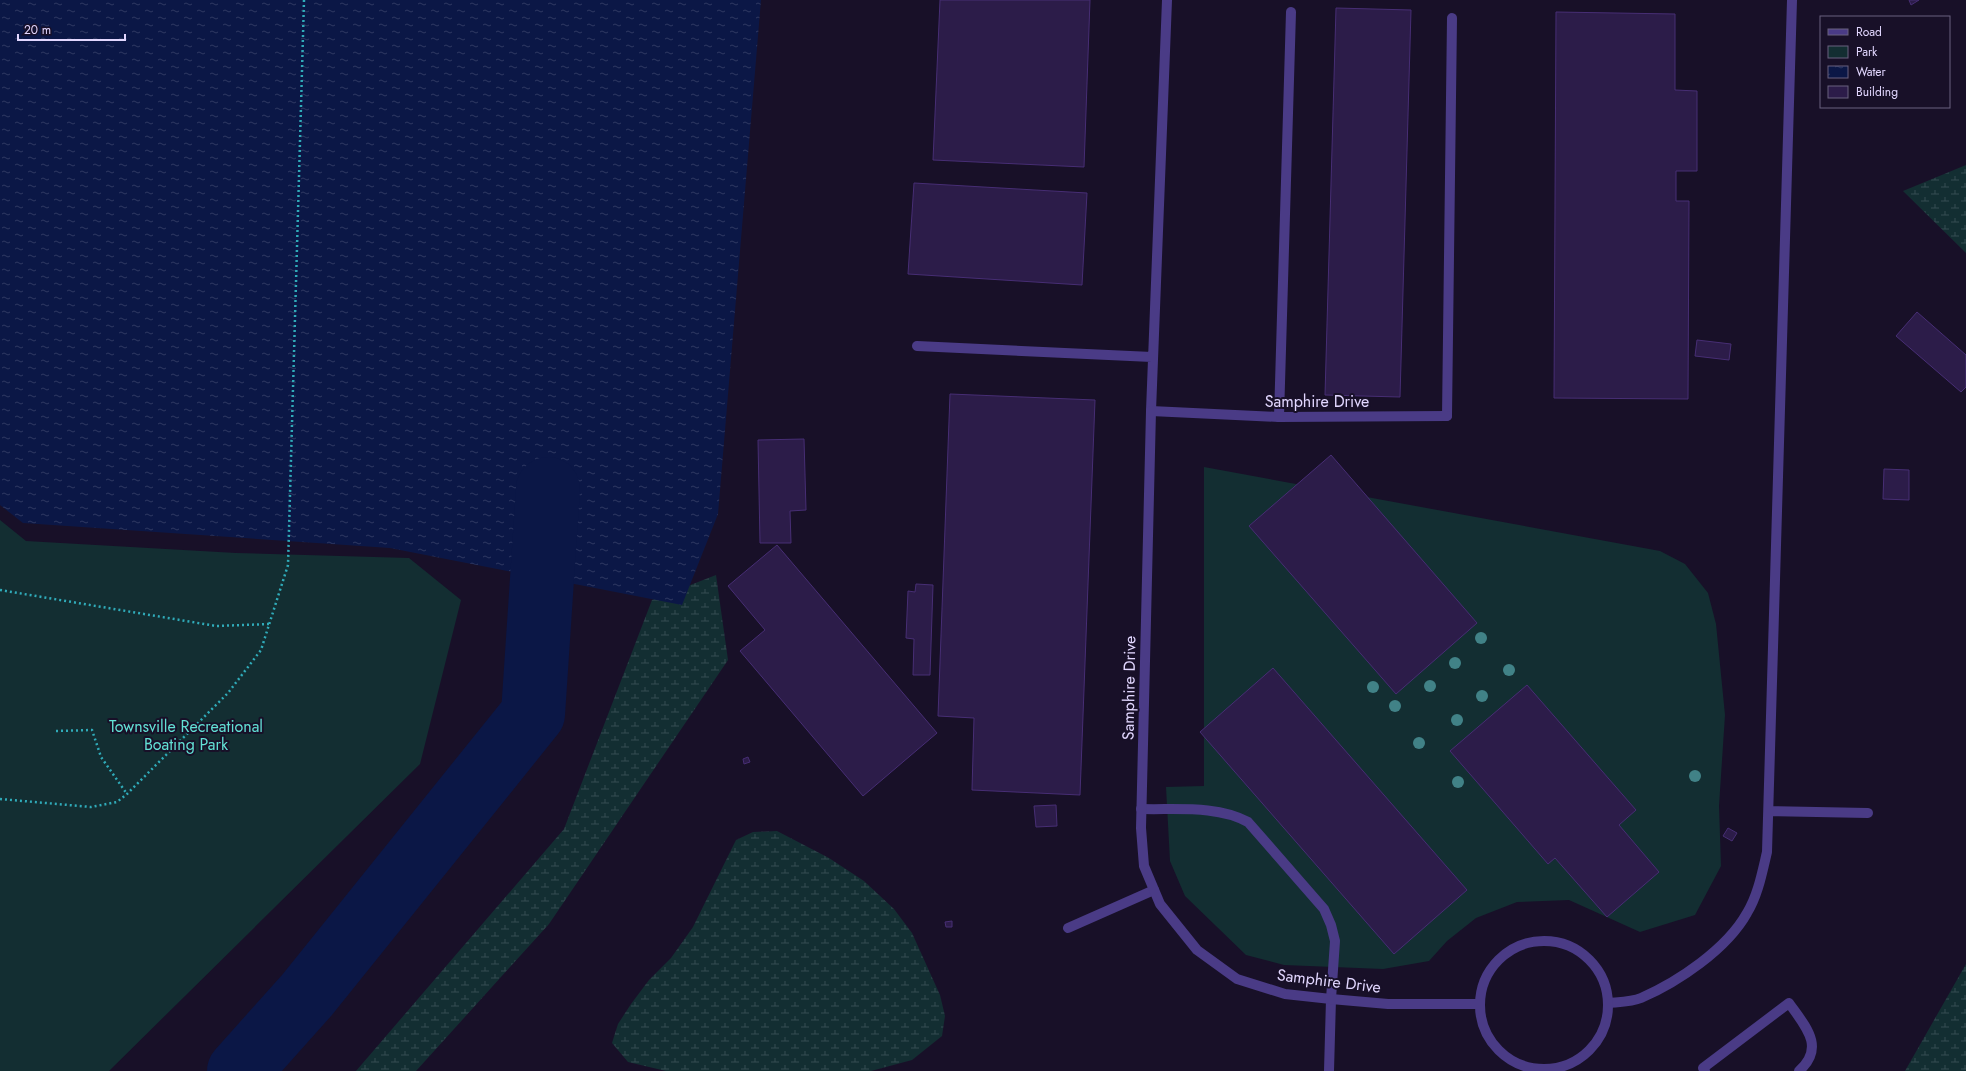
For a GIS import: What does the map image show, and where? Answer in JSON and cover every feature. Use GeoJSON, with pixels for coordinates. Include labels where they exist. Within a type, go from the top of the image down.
{"type":"FeatureCollection","features":[{"type":"Feature","properties":{"kind":"street"},"geometry":{"type":"LineString","coordinates":[[1151,411],[1167,0]]}},
{"type":"Feature","properties":{"kind":"street"},"geometry":{"type":"LineString","coordinates":[[1608,1003],[1640,998],[1697,967],[1727,939],[1747,913],[1760,883],[1767,852],[1792,0]]}},
{"type":"Feature","properties":{"kind":"street"},"geometry":{"type":"LineString","coordinates":[[1279,417],[1291,12]]}},
{"type":"Feature","properties":{"kind":"street","name":"Samphire Drive"},"geometry":{"type":"LineString","coordinates":[[1452,18],[1447,416],[1279,417],[1151,411],[1141,809],[1144,866],[1160,904],[1197,950],[1237,979],[1285,994],[1331,999],[1388,1004],[1480,1004]]}},
{"type":"Feature","properties":{"kind":"street"},"geometry":{"type":"LineString","coordinates":[[917,346],[1152,357]]}},
{"type":"Feature","properties":{"kind":"street"},"geometry":{"type":"LineString","coordinates":[[1141,809],[1219,811],[1235,815],[1248,822],[1324,909],[1331,925],[1335,940],[1331,999],[1329,1071]]}},
{"type":"Feature","properties":{"kind":"street"},"geometry":{"type":"LineString","coordinates":[[1769,811],[1868,813]]}},
{"type":"Feature","properties":{"kind":"street"},"geometry":{"type":"LineString","coordinates":[[1068,928],[1154,890]]}},
{"type":"Feature","properties":{"kind":"street"},"geometry":{"type":"LineString","coordinates":[[1538,941],[1559,942],[1578,951],[1593,964],[1604,983],[1608,1003],[1606,1024],[1596,1043],[1582,1057],[1563,1066],[1542,1070],[1521,1065],[1503,1054],[1488,1038],[1481,1018],[1480,1004],[1480,996],[1487,975],[1499,958],[1517,946],[1538,941]]}},
{"type":"Feature","properties":{"kind":"street"},"geometry":{"type":"LineString","coordinates":[[1705,1071],[1702,1068],[1789,1002],[1810,1036],[1813,1048],[1808,1063],[1799,1071]]}},
{"type":"Feature","properties":{"kind":"path"},"geometry":{"type":"LineString","coordinates":[[0,799],[91,807],[118,802],[239,680],[261,650],[288,565],[304,0]]}},
{"type":"Feature","properties":{"kind":"path"},"geometry":{"type":"LineString","coordinates":[[0,590],[216,626],[270,624]]}},
{"type":"Feature","properties":{"kind":"path"},"geometry":{"type":"LineString","coordinates":[[56,731],[92,730],[101,757],[127,794]]}},
{"type":"Feature","properties":{"kind":"green space"},"geometry":{"type":"Polygon","coordinates":[[[1966,165],[1966,253],[1903,191],[1966,165]]]}},
{"type":"Feature","properties":{"kind":"green space"},"geometry":{"type":"Polygon","coordinates":[[[1204,467],[1660,551],[1685,564],[1708,593],[1716,624],[1725,715],[1719,806],[1721,866],[1695,915],[1640,932],[1569,900],[1517,902],[1476,918],[1447,941],[1429,961],[1383,969],[1284,965],[1246,955],[1185,896],[1170,861],[1166,787],[1204,786],[1204,467]]]}},
{"type":"Feature","properties":{"kind":"green space","name":"Townsville Recreational Boating Park"},"geometry":{"type":"Polygon","coordinates":[[[0,520],[26,541],[236,553],[409,558],[461,600],[420,764],[109,1071],[0,1071],[0,520]]]}},
{"type":"Feature","properties":{"kind":"green space"},"geometry":{"type":"Polygon","coordinates":[[[716,575],[728,660],[549,924],[416,1071],[356,1071],[564,829],[652,600],[716,575]]]}},
{"type":"Feature","properties":{"kind":"green space"},"geometry":{"type":"Polygon","coordinates":[[[777,831],[829,858],[864,881],[894,909],[912,933],[940,995],[945,1016],[942,1036],[912,1060],[871,1071],[666,1071],[628,1062],[612,1043],[618,1024],[649,980],[671,958],[693,927],[736,840],[753,832],[777,831]]]}},
{"type":"Feature","properties":{"kind":"green space"},"geometry":{"type":"Polygon","coordinates":[[[1966,964],[1966,1071],[1905,1071],[1966,964]]]}},
{"type":"Feature","properties":{"kind":"water"},"geometry":{"type":"Polygon","coordinates":[[[0,0],[761,0],[718,514],[682,605],[390,548],[23,523],[0,505],[0,0]]]}},
{"type":"Feature","properties":{"kind":"building"},"geometry":{"type":"Polygon","coordinates":[[[940,0],[1090,0],[1084,167],[933,160],[940,0]]]}},
{"type":"Feature","properties":{"kind":"building"},"geometry":{"type":"Polygon","coordinates":[[[1909,0],[1919,0],[1911,5],[1909,0]]]}},
{"type":"Feature","properties":{"kind":"building"},"geometry":{"type":"Polygon","coordinates":[[[1336,8],[1411,10],[1400,397],[1325,395],[1336,8]]]}},
{"type":"Feature","properties":{"kind":"building"},"geometry":{"type":"Polygon","coordinates":[[[1556,12],[1675,14],[1675,90],[1697,91],[1697,171],[1676,171],[1676,201],[1689,201],[1688,399],[1554,398],[1556,12]]]}},
{"type":"Feature","properties":{"kind":"building"},"geometry":{"type":"Polygon","coordinates":[[[914,183],[1087,193],[1082,285],[908,274],[914,183]]]}},
{"type":"Feature","properties":{"kind":"building"},"geometry":{"type":"Polygon","coordinates":[[[1917,312],[1966,355],[1966,387],[1961,392],[1896,336],[1917,312]]]}},
{"type":"Feature","properties":{"kind":"building"},"geometry":{"type":"Polygon","coordinates":[[[1697,340],[1731,344],[1729,360],[1695,356],[1697,340]]]}},
{"type":"Feature","properties":{"kind":"building"},"geometry":{"type":"Polygon","coordinates":[[[950,394],[1095,400],[1080,795],[972,790],[974,718],[938,716],[950,394]]]}},
{"type":"Feature","properties":{"kind":"building"},"geometry":{"type":"Polygon","coordinates":[[[804,439],[806,510],[790,511],[791,543],[760,543],[758,440],[804,439]]]}},
{"type":"Feature","properties":{"kind":"building"},"geometry":{"type":"Polygon","coordinates":[[[1331,455],[1477,623],[1396,694],[1249,526],[1331,455]]]}},
{"type":"Feature","properties":{"kind":"building"},"geometry":{"type":"Polygon","coordinates":[[[1884,469],[1909,470],[1909,500],[1883,499],[1884,469]]]}},
{"type":"Feature","properties":{"kind":"building"},"geometry":{"type":"Polygon","coordinates":[[[777,545],[937,733],[863,796],[740,651],[765,630],[728,586],[777,545]]]}},
{"type":"Feature","properties":{"kind":"building"},"geometry":{"type":"Polygon","coordinates":[[[916,584],[933,585],[930,675],[913,675],[914,639],[906,638],[908,591],[915,592],[916,584]]]}},
{"type":"Feature","properties":{"kind":"building"},"geometry":{"type":"Polygon","coordinates":[[[1273,668],[1467,890],[1394,954],[1200,732],[1273,668]]]}},
{"type":"Feature","properties":{"kind":"building"},"geometry":{"type":"Polygon","coordinates":[[[1527,685],[1636,810],[1619,825],[1659,872],[1607,917],[1555,858],[1548,864],[1450,751],[1527,685]]]}},
{"type":"Feature","properties":{"kind":"building"},"geometry":{"type":"Polygon","coordinates":[[[748,757],[750,762],[744,764],[743,759],[748,757]]]}},
{"type":"Feature","properties":{"kind":"building"},"geometry":{"type":"Polygon","coordinates":[[[1056,805],[1057,826],[1036,827],[1034,806],[1056,805]]]}},
{"type":"Feature","properties":{"kind":"building"},"geometry":{"type":"Polygon","coordinates":[[[1728,828],[1737,833],[1732,841],[1723,836],[1728,828]]]}},
{"type":"Feature","properties":{"kind":"building"},"geometry":{"type":"Polygon","coordinates":[[[952,921],[952,927],[946,927],[945,922],[952,921]]]}},
{"type":"Feature","properties":{"kind":"waterway"},"geometry":{"type":"LineString","coordinates":[[239,1071],[307,995],[533,714],[548,489]]}}]}
